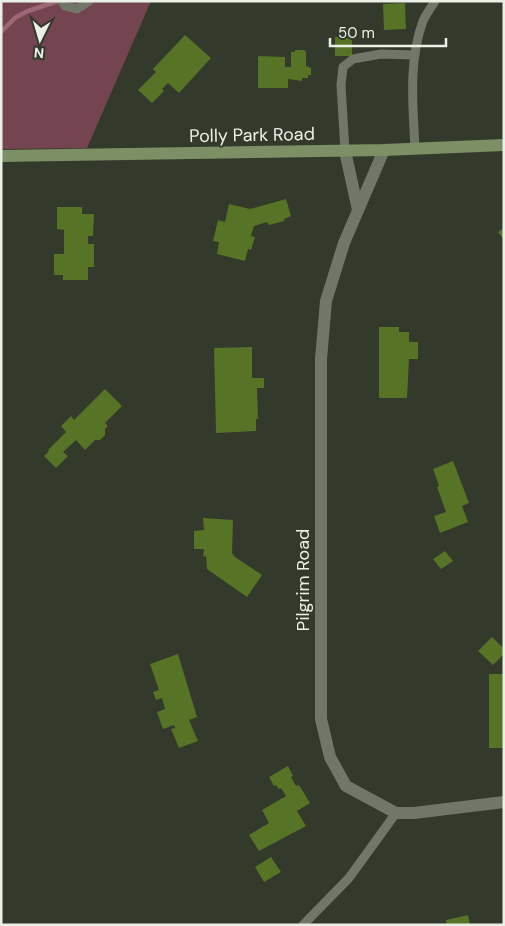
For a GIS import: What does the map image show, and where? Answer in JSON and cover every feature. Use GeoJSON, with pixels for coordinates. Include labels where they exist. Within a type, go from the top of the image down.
{"type":"FeatureCollection","features":[{"type":"Feature","properties":{"kind":"street","name":"Polly Park Road"},"geometry":{"type":"LineString","coordinates":[[1,156],[345,151],[504,145]]}},
{"type":"Feature","properties":{"kind":"street","name":"Pilgrim Road"},"geometry":{"type":"LineString","coordinates":[[384,150],[344,243],[326,301],[321,359],[321,719],[330,757],[346,786],[396,813]]}},
{"type":"Feature","properties":{"kind":"street"},"geometry":{"type":"LineString","coordinates":[[345,151],[358,210]]}},
{"type":"Feature","properties":{"kind":"street"},"geometry":{"type":"LineString","coordinates":[[396,813],[414,813],[504,802]]}},
{"type":"Feature","properties":{"kind":"lane"},"geometry":{"type":"LineString","coordinates":[[62,1],[65,6],[77,9],[88,1]]}},
{"type":"Feature","properties":{"kind":"lane"},"geometry":{"type":"LineString","coordinates":[[415,149],[412,95],[415,55],[423,20],[435,1]]}},
{"type":"Feature","properties":{"kind":"lane"},"geometry":{"type":"LineString","coordinates":[[345,151],[341,86],[343,67],[353,59],[381,54],[415,55]]}},
{"type":"Feature","properties":{"kind":"lane"},"geometry":{"type":"LineString","coordinates":[[303,925],[349,878],[396,813]]}},
{"type":"Feature","properties":{"kind":"shaded area"},"geometry":{"type":"Polygon","coordinates":[[[1,1],[151,1],[87,148],[1,149],[1,1]]]}},
{"type":"Feature","properties":{"kind":"building"},"geometry":{"type":"Polygon","coordinates":[[[405,3],[406,29],[384,30],[383,4],[405,3]]]}},
{"type":"Feature","properties":{"kind":"building"},"geometry":{"type":"Polygon","coordinates":[[[185,35],[211,58],[179,93],[168,83],[162,89],[164,91],[152,103],[138,90],[156,72],[153,69],[185,35]]]}},
{"type":"Feature","properties":{"kind":"building"},"geometry":{"type":"Polygon","coordinates":[[[352,36],[352,56],[335,56],[335,37],[352,36]]]}},
{"type":"Feature","properties":{"kind":"building"},"geometry":{"type":"Polygon","coordinates":[[[295,50],[304,50],[306,52],[306,66],[311,68],[311,75],[308,75],[308,78],[302,78],[302,81],[288,79],[288,88],[258,88],[258,56],[285,57],[285,67],[291,67],[291,52],[295,52],[295,50]]]}},
{"type":"Feature","properties":{"kind":"building"},"geometry":{"type":"Polygon","coordinates":[[[286,199],[291,216],[284,219],[284,221],[269,225],[267,222],[254,226],[251,236],[255,237],[251,250],[248,249],[245,261],[217,254],[219,242],[213,241],[218,220],[225,222],[229,204],[250,209],[286,199]]]}},
{"type":"Feature","properties":{"kind":"building"},"geometry":{"type":"Polygon","coordinates":[[[57,207],[82,207],[82,214],[94,214],[93,236],[88,236],[88,244],[94,244],[94,267],[88,267],[88,280],[63,280],[63,275],[54,275],[54,254],[64,254],[64,230],[57,229],[57,207]]]}},
{"type":"Feature","properties":{"kind":"building"},"geometry":{"type":"Polygon","coordinates":[[[504,228],[504,240],[498,232],[504,228]]]}},
{"type":"Feature","properties":{"kind":"building"},"geometry":{"type":"Polygon","coordinates":[[[379,327],[399,327],[399,332],[409,332],[409,342],[418,342],[418,359],[409,359],[407,398],[379,398],[379,327]]]}},
{"type":"Feature","properties":{"kind":"building"},"geometry":{"type":"Polygon","coordinates":[[[252,347],[252,378],[264,378],[264,388],[257,388],[258,419],[256,419],[256,431],[216,433],[214,348],[252,347]]]}},
{"type":"Feature","properties":{"kind":"building"},"geometry":{"type":"Polygon","coordinates":[[[105,389],[122,406],[105,423],[108,426],[105,429],[105,435],[100,440],[95,440],[85,450],[76,440],[63,452],[68,456],[56,468],[44,456],[66,432],[61,426],[71,416],[74,420],[105,389]]]}},
{"type":"Feature","properties":{"kind":"building"},"geometry":{"type":"Polygon","coordinates":[[[453,461],[469,503],[462,506],[468,522],[440,533],[434,516],[446,512],[433,469],[453,461]]]}},
{"type":"Feature","properties":{"kind":"building"},"geometry":{"type":"Polygon","coordinates":[[[203,518],[233,520],[232,553],[262,575],[247,597],[207,569],[206,556],[203,557],[204,549],[194,549],[194,531],[204,530],[203,518]]]}},
{"type":"Feature","properties":{"kind":"building"},"geometry":{"type":"Polygon","coordinates":[[[445,551],[453,561],[441,569],[433,559],[445,551]]]}},
{"type":"Feature","properties":{"kind":"building"},"geometry":{"type":"Polygon","coordinates":[[[492,637],[504,649],[504,654],[493,665],[478,651],[492,637]]]}},
{"type":"Feature","properties":{"kind":"building"},"geometry":{"type":"Polygon","coordinates":[[[178,654],[197,717],[189,720],[198,741],[179,748],[171,729],[175,728],[174,725],[163,729],[157,712],[165,709],[162,698],[156,700],[153,692],[159,690],[150,664],[178,654]]]}},
{"type":"Feature","properties":{"kind":"building"},"geometry":{"type":"Polygon","coordinates":[[[489,674],[504,674],[504,748],[489,748],[489,674]]]}},
{"type":"Feature","properties":{"kind":"building"},"geometry":{"type":"Polygon","coordinates":[[[288,766],[296,786],[299,785],[310,803],[297,811],[306,826],[259,851],[249,835],[269,823],[262,810],[286,796],[281,788],[279,789],[276,785],[274,786],[269,777],[288,766]]]}},
{"type":"Feature","properties":{"kind":"building"},"geometry":{"type":"Polygon","coordinates":[[[271,857],[281,872],[264,882],[255,867],[271,857]]]}},
{"type":"Feature","properties":{"kind":"building"},"geometry":{"type":"Polygon","coordinates":[[[468,915],[470,925],[447,925],[446,920],[468,915]]]}},
{"type":"Feature","properties":{"kind":"waterway"},"geometry":{"type":"LineString","coordinates":[[1,32],[16,17],[58,1]]}}]}
